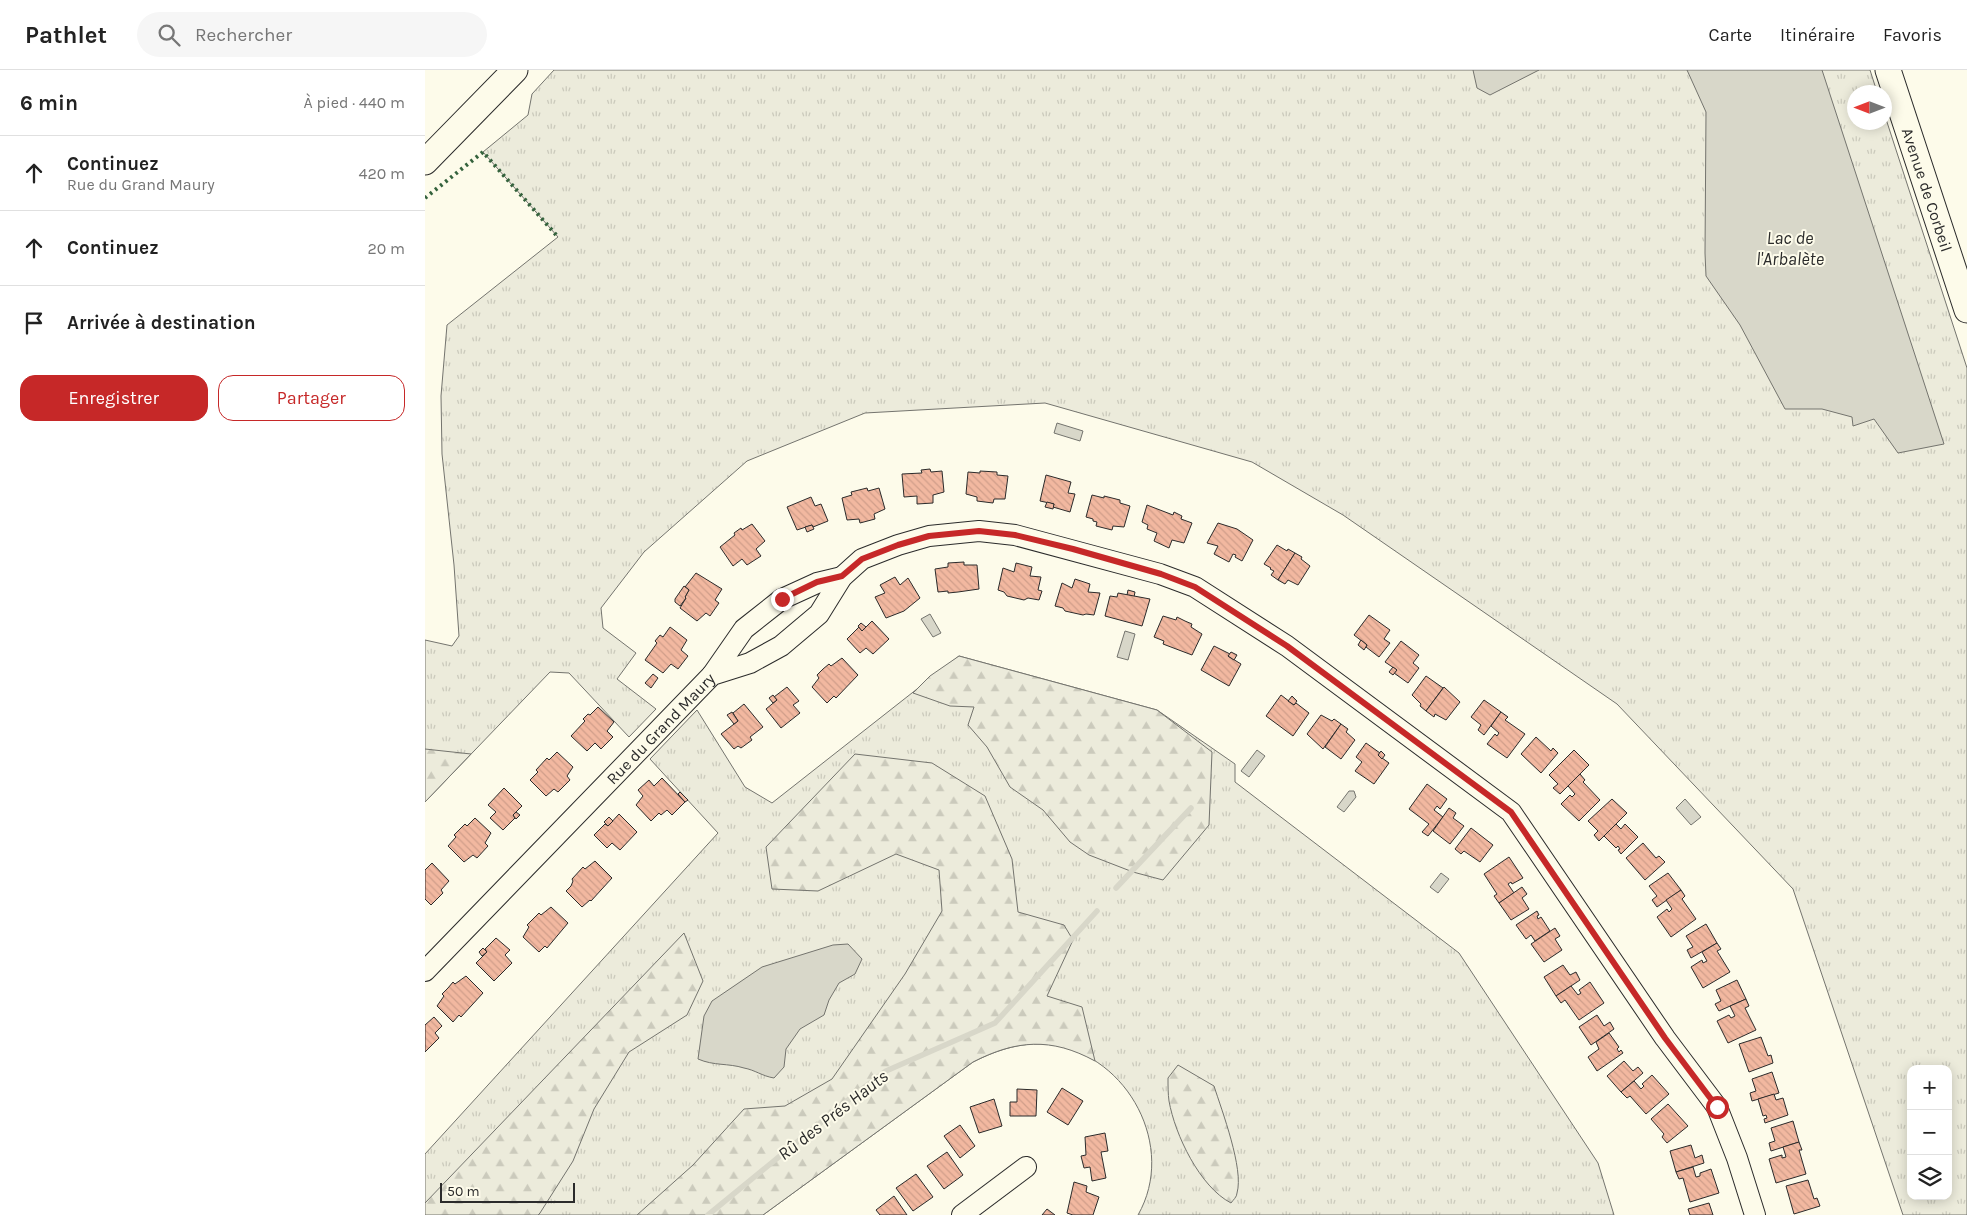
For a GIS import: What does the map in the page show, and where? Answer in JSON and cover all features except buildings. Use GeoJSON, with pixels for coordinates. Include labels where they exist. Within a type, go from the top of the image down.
{"type":"FeatureCollection","features":[{"type":"Feature","properties":{"kind":"main road"},"geometry":{"type":"LineString","coordinates":[[425,162],[515,70]]}},
{"type":"Feature","properties":{"kind":"main road","name":"Avenue de Corbeil"},"geometry":{"type":"LineString","coordinates":[[1888,70],[1967,310]]}},
{"type":"Feature","properties":{"kind":"street","name":"Rue du Grand Maury"},"geometry":{"type":"LineString","coordinates":[[425,971],[712,675],[750,663],[781,646],[819,614],[842,576],[862,559],[898,545],[929,536],[979,531],[1015,535],[1161,574],[1195,587],[1275,638],[1511,812],[1665,1038],[1717,1107],[1737,1158],[1755,1215]]}},
{"type":"Feature","properties":{"kind":"street"},"geometry":{"type":"LineString","coordinates":[[712,675],[745,629],[782,599],[817,582],[842,576]]}},
{"type":"Feature","properties":{"kind":"street"},"geometry":{"type":"LineString","coordinates":[[962,1215],[1026,1167]]}},
{"type":"Feature","properties":{"kind":"green space"},"geometry":{"type":"Polygon","coordinates":[[[554,70],[1870,70],[1875,85],[1847,85],[1847,130],[1890,130],[1967,368],[1967,1215],[1903,1215],[1793,889],[1617,704],[1343,515],[1252,462],[1045,403],[865,413],[747,461],[644,552],[601,608],[603,628],[636,653],[617,679],[656,709],[629,737],[569,673],[550,672],[425,802],[425,640],[452,646],[459,636],[454,565],[442,454],[441,396],[447,325],[558,237],[483,152],[528,115],[532,94],[554,70]]]}},
{"type":"Feature","properties":{"kind":"green space"},"geometry":{"type":"Polygon","coordinates":[[[959,656],[1157,710],[1235,764],[1235,782],[1459,953],[1598,1163],[1614,1215],[1138,1215],[1149,1189],[1152,1161],[1148,1134],[1138,1109],[1123,1086],[1103,1067],[1080,1053],[1053,1045],[1032,1044],[992,1053],[973,1062],[763,1215],[425,1215],[425,1154],[718,833],[650,759],[697,710],[745,787],[772,803],[959,656]]]}},
{"type":"Feature","properties":{"kind":"green space"},"geometry":{"type":"Polygon","coordinates":[[[959,656],[1157,710],[1212,752],[1209,825],[1163,880],[1133,872],[1089,855],[1070,842],[1043,810],[1010,787],[987,747],[968,725],[974,707],[950,706],[913,693],[930,676],[959,656]]]}},
{"type":"Feature","properties":{"kind":"green space"},"geometry":{"type":"Polygon","coordinates":[[[425,749],[471,754],[425,802],[425,749]]]}},
{"type":"Feature","properties":{"kind":"green space"},"geometry":{"type":"Polygon","coordinates":[[[855,754],[932,763],[985,796],[1012,859],[1018,912],[1064,925],[1073,940],[1047,996],[1082,1007],[1095,1061],[1079,1053],[1048,1045],[1034,1044],[1004,1049],[973,1062],[763,1215],[637,1215],[693,1165],[744,1109],[785,1106],[832,1079],[905,974],[942,911],[939,870],[896,854],[818,891],[772,889],[766,847],[855,754]]]}},
{"type":"Feature","properties":{"kind":"green space"},"geometry":{"type":"Polygon","coordinates":[[[684,933],[703,981],[687,1015],[629,1052],[594,1109],[573,1161],[540,1213],[538,1215],[425,1215],[425,1203],[684,933]]]}},
{"type":"Feature","properties":{"kind":"green space"},"geometry":{"type":"Polygon","coordinates":[[[1178,1065],[1214,1086],[1235,1155],[1238,1183],[1236,1197],[1231,1203],[1209,1185],[1199,1173],[1177,1129],[1169,1101],[1168,1078],[1178,1065]]]}},
{"type":"Feature","properties":{"kind":"water"},"geometry":{"type":"Polygon","coordinates":[[[1473,70],[1539,70],[1490,95],[1477,88],[1473,70]]]}},
{"type":"Feature","properties":{"kind":"water","name":"Lac de l'Arbalète"},"geometry":{"type":"Polygon","coordinates":[[[1687,70],[1822,70],[1944,444],[1898,453],[1874,419],[1853,426],[1852,417],[1822,409],[1785,409],[1740,325],[1706,276],[1706,112],[1687,70]]]}},
{"type":"Feature","properties":{"kind":"water"},"geometry":{"type":"Polygon","coordinates":[[[1057,423],[1083,431],[1080,441],[1054,433],[1057,423]]]}},
{"type":"Feature","properties":{"kind":"water"},"geometry":{"type":"Polygon","coordinates":[[[930,614],[941,633],[933,637],[921,619],[930,614]]]}},
{"type":"Feature","properties":{"kind":"water"},"geometry":{"type":"Polygon","coordinates":[[[1125,631],[1135,634],[1128,660],[1117,657],[1125,631]]]}},
{"type":"Feature","properties":{"kind":"water"},"geometry":{"type":"Polygon","coordinates":[[[1257,750],[1265,756],[1249,777],[1241,771],[1257,750]]]}},
{"type":"Feature","properties":{"kind":"water"},"geometry":{"type":"Polygon","coordinates":[[[1349,791],[1354,791],[1356,797],[1344,812],[1337,807],[1349,791]]]}},
{"type":"Feature","properties":{"kind":"water"},"geometry":{"type":"Polygon","coordinates":[[[1685,799],[1701,817],[1691,825],[1676,808],[1685,799]]]}},
{"type":"Feature","properties":{"kind":"water"},"geometry":{"type":"Polygon","coordinates":[[[1441,873],[1449,879],[1438,893],[1430,887],[1441,873]]]}},
{"type":"Feature","properties":{"kind":"water"},"geometry":{"type":"Polygon","coordinates":[[[848,944],[862,959],[855,974],[839,983],[829,1000],[824,1015],[800,1029],[786,1049],[784,1067],[774,1078],[732,1065],[710,1063],[698,1059],[704,1016],[712,1001],[762,967],[833,945],[848,944]]]}},
{"type":"Feature","properties":{"kind":"waterway","name":"Rû des Prés Hauts"},"geometry":{"type":"LineString","coordinates":[[1116,888],[1191,808]]}},
{"type":"Feature","properties":{"kind":"waterway","name":"Rû des Prés Hauts"},"geometry":{"type":"LineString","coordinates":[[708,1215],[886,1071],[995,1023],[1097,911]]}},
{"type":"Feature","properties":{"kind":"hedge"},"geometry":{"type":"LineString","coordinates":[[425,198],[483,152],[558,237]]}},
{"type":"Feature","properties":{"kind":"route"},"geometry":{"type":"LineString","coordinates":[[782,599],[817,582],[842,576],[862,559],[898,545],[929,536],[979,531],[1015,535],[1073,549],[1161,574],[1195,587],[1287,646],[1511,812],[1665,1038],[1717,1107]]}}]}
